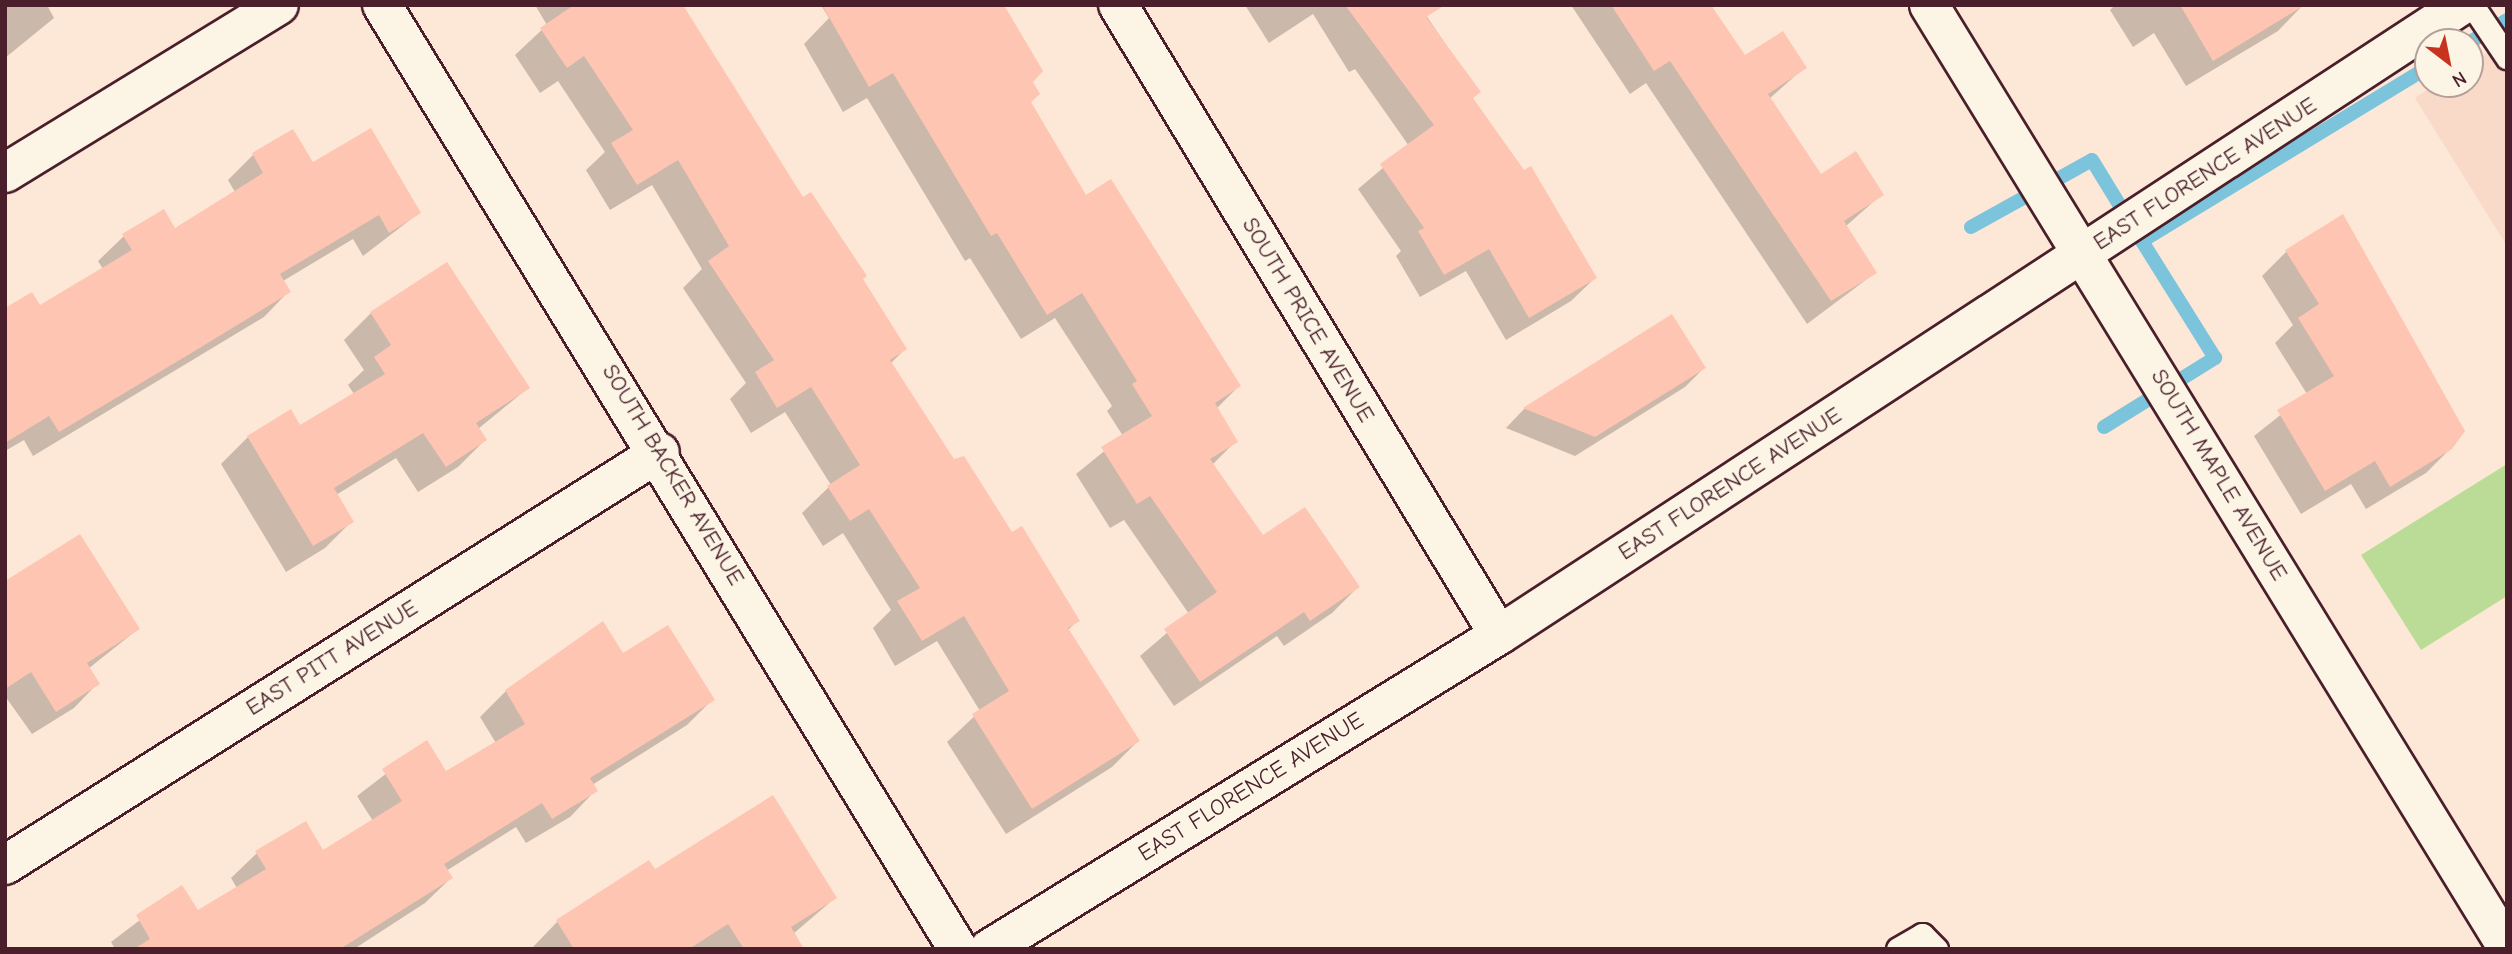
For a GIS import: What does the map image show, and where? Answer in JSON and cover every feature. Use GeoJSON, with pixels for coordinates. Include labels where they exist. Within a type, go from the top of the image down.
{"type":"FeatureCollection","features":[{"type":"Feature","properties":{"kind":"street"},"geometry":{"type":"LineString","coordinates":[[5,173],[279,5]]}},
{"type":"Feature","properties":{"kind":"street","name":"SOUTH BACKER AVENUE"},"geometry":{"type":"LineString","coordinates":[[382,5],[660,452],[958,949]]}},
{"type":"Feature","properties":{"kind":"street","name":"SOUTH PRICE AVENUE"},"geometry":{"type":"LineString","coordinates":[[1118,5],[1499,635]]}},
{"type":"Feature","properties":{"kind":"street","name":"SOUTH MAPLE AVENUE"},"geometry":{"type":"LineString","coordinates":[[1929,5],[2084,253],[2507,947]]}},
{"type":"Feature","properties":{"kind":"street","name":"EAST FLORENCE AVENUE"},"geometry":{"type":"LineString","coordinates":[[989,949],[1499,635],[2462,5]]}},
{"type":"Feature","properties":{"kind":"street","name":"EAST PITT AVENUE"},"geometry":{"type":"LineString","coordinates":[[5,865],[660,452]]}},
{"type":"Feature","properties":{"kind":"lane"},"geometry":{"type":"LineString","coordinates":[[2472,5],[2507,57]]}},
{"type":"Feature","properties":{"kind":"lane"},"geometry":{"type":"LineString","coordinates":[[1898,949],[1922,935],[1936,949]]}},
{"type":"Feature","properties":{"kind":"shaded area"},"geometry":{"type":"Polygon","coordinates":[[[2507,40],[2507,246],[2415,98],[2484,98],[2484,54],[2507,40]]]}},
{"type":"Feature","properties":{"kind":"green space"},"geometry":{"type":"Polygon","coordinates":[[[2507,464],[2507,596],[2421,650],[2361,555],[2507,464]]]}},
{"type":"Feature","properties":{"kind":"building"},"geometry":{"type":"Polygon","coordinates":[[[574,5],[683,5],[803,197],[811,192],[867,276],[863,279],[907,349],[890,360],[954,459],[964,456],[1012,532],[1022,526],[1080,621],[1068,628],[1140,741],[1032,809],[972,714],[1009,691],[964,616],[922,641],[897,601],[920,588],[869,509],[850,521],[827,486],[860,465],[811,387],[777,408],[755,372],[774,360],[708,261],[729,246],[678,160],[637,185],[611,143],[633,130],[584,56],[567,68],[540,28],[574,5]]]}},
{"type":"Feature","properties":{"kind":"building"},"geometry":{"type":"Polygon","coordinates":[[[822,5],[1004,5],[1043,71],[1033,82],[1040,94],[1031,102],[1086,195],[1111,179],[1241,386],[1215,403],[1238,442],[1210,459],[1263,535],[1305,507],[1360,587],[1310,621],[1304,612],[1200,682],[1164,629],[1217,592],[1150,496],[1137,504],[1101,447],[1152,416],[1132,384],[1137,381],[1082,293],[1047,315],[997,233],[991,236],[893,73],[869,87],[822,5]]]}},
{"type":"Feature","properties":{"kind":"building"},"geometry":{"type":"Polygon","coordinates":[[[1345,5],[1445,5],[1426,17],[1481,92],[1473,98],[1524,170],[1531,166],[1597,278],[1529,318],[1489,249],[1444,275],[1418,231],[1424,228],[1380,164],[1434,125],[1345,5]]]}},
{"type":"Feature","properties":{"kind":"building"},"geometry":{"type":"Polygon","coordinates":[[[1611,5],[1711,5],[1745,55],[1783,31],[1807,68],[1768,94],[1821,174],[1856,151],[1884,195],[1844,221],[1877,273],[1831,301],[1670,61],[1654,71],[1611,5]]]}},
{"type":"Feature","properties":{"kind":"building"},"geometry":{"type":"Polygon","coordinates":[[[2180,5],[2305,5],[2213,61],[2180,5]]]}},
{"type":"Feature","properties":{"kind":"building"},"geometry":{"type":"Polygon","coordinates":[[[371,128],[421,213],[389,233],[379,215],[280,274],[291,292],[193,352],[59,432],[49,416],[5,443],[5,308],[32,292],[40,305],[132,250],[122,234],[164,209],[175,228],[263,173],[252,153],[293,129],[313,162],[371,128]]]}},
{"type":"Feature","properties":{"kind":"building"},"geometry":{"type":"Polygon","coordinates":[[[2343,214],[2465,431],[2452,449],[2390,487],[2375,461],[2325,491],[2277,410],[2334,376],[2298,318],[2319,304],[2285,250],[2343,214]]]}},
{"type":"Feature","properties":{"kind":"building"},"geometry":{"type":"Polygon","coordinates":[[[447,262],[530,388],[476,423],[487,440],[446,467],[423,433],[334,488],[354,522],[313,546],[247,436],[291,409],[300,425],[385,374],[374,357],[391,345],[370,312],[447,262]]]}},
{"type":"Feature","properties":{"kind":"building"},"geometry":{"type":"Polygon","coordinates":[[[1672,314],[1706,368],[1595,437],[1523,408],[1672,314]]]}},
{"type":"Feature","properties":{"kind":"building"},"geometry":{"type":"Polygon","coordinates":[[[80,534],[140,629],[87,663],[100,684],[56,712],[31,672],[5,689],[5,581],[80,534]]]}},
{"type":"Feature","properties":{"kind":"building"},"geometry":{"type":"Polygon","coordinates":[[[603,621],[623,653],[668,625],[715,700],[590,778],[598,791],[552,819],[542,803],[444,864],[453,878],[340,949],[134,949],[150,939],[136,915],[182,885],[198,910],[266,869],[255,851],[306,821],[323,850],[402,801],[382,769],[427,740],[446,771],[525,724],[505,690],[603,621]]]}},
{"type":"Feature","properties":{"kind":"building"},"geometry":{"type":"Polygon","coordinates":[[[773,795],[837,898],[791,927],[804,949],[744,949],[728,924],[689,949],[574,949],[556,920],[649,860],[655,869],[773,795]]]}},
{"type":"Feature","properties":{"kind":"waterway"},"geometry":{"type":"LineString","coordinates":[[2484,34],[2507,20]]}},
{"type":"Feature","properties":{"kind":"waterway"},"geometry":{"type":"LineString","coordinates":[[2104,427],[2215,358],[2142,241],[2414,76]]}},
{"type":"Feature","properties":{"kind":"waterway"},"geometry":{"type":"LineString","coordinates":[[1971,227],[2092,160],[2130,222]]}}]}
